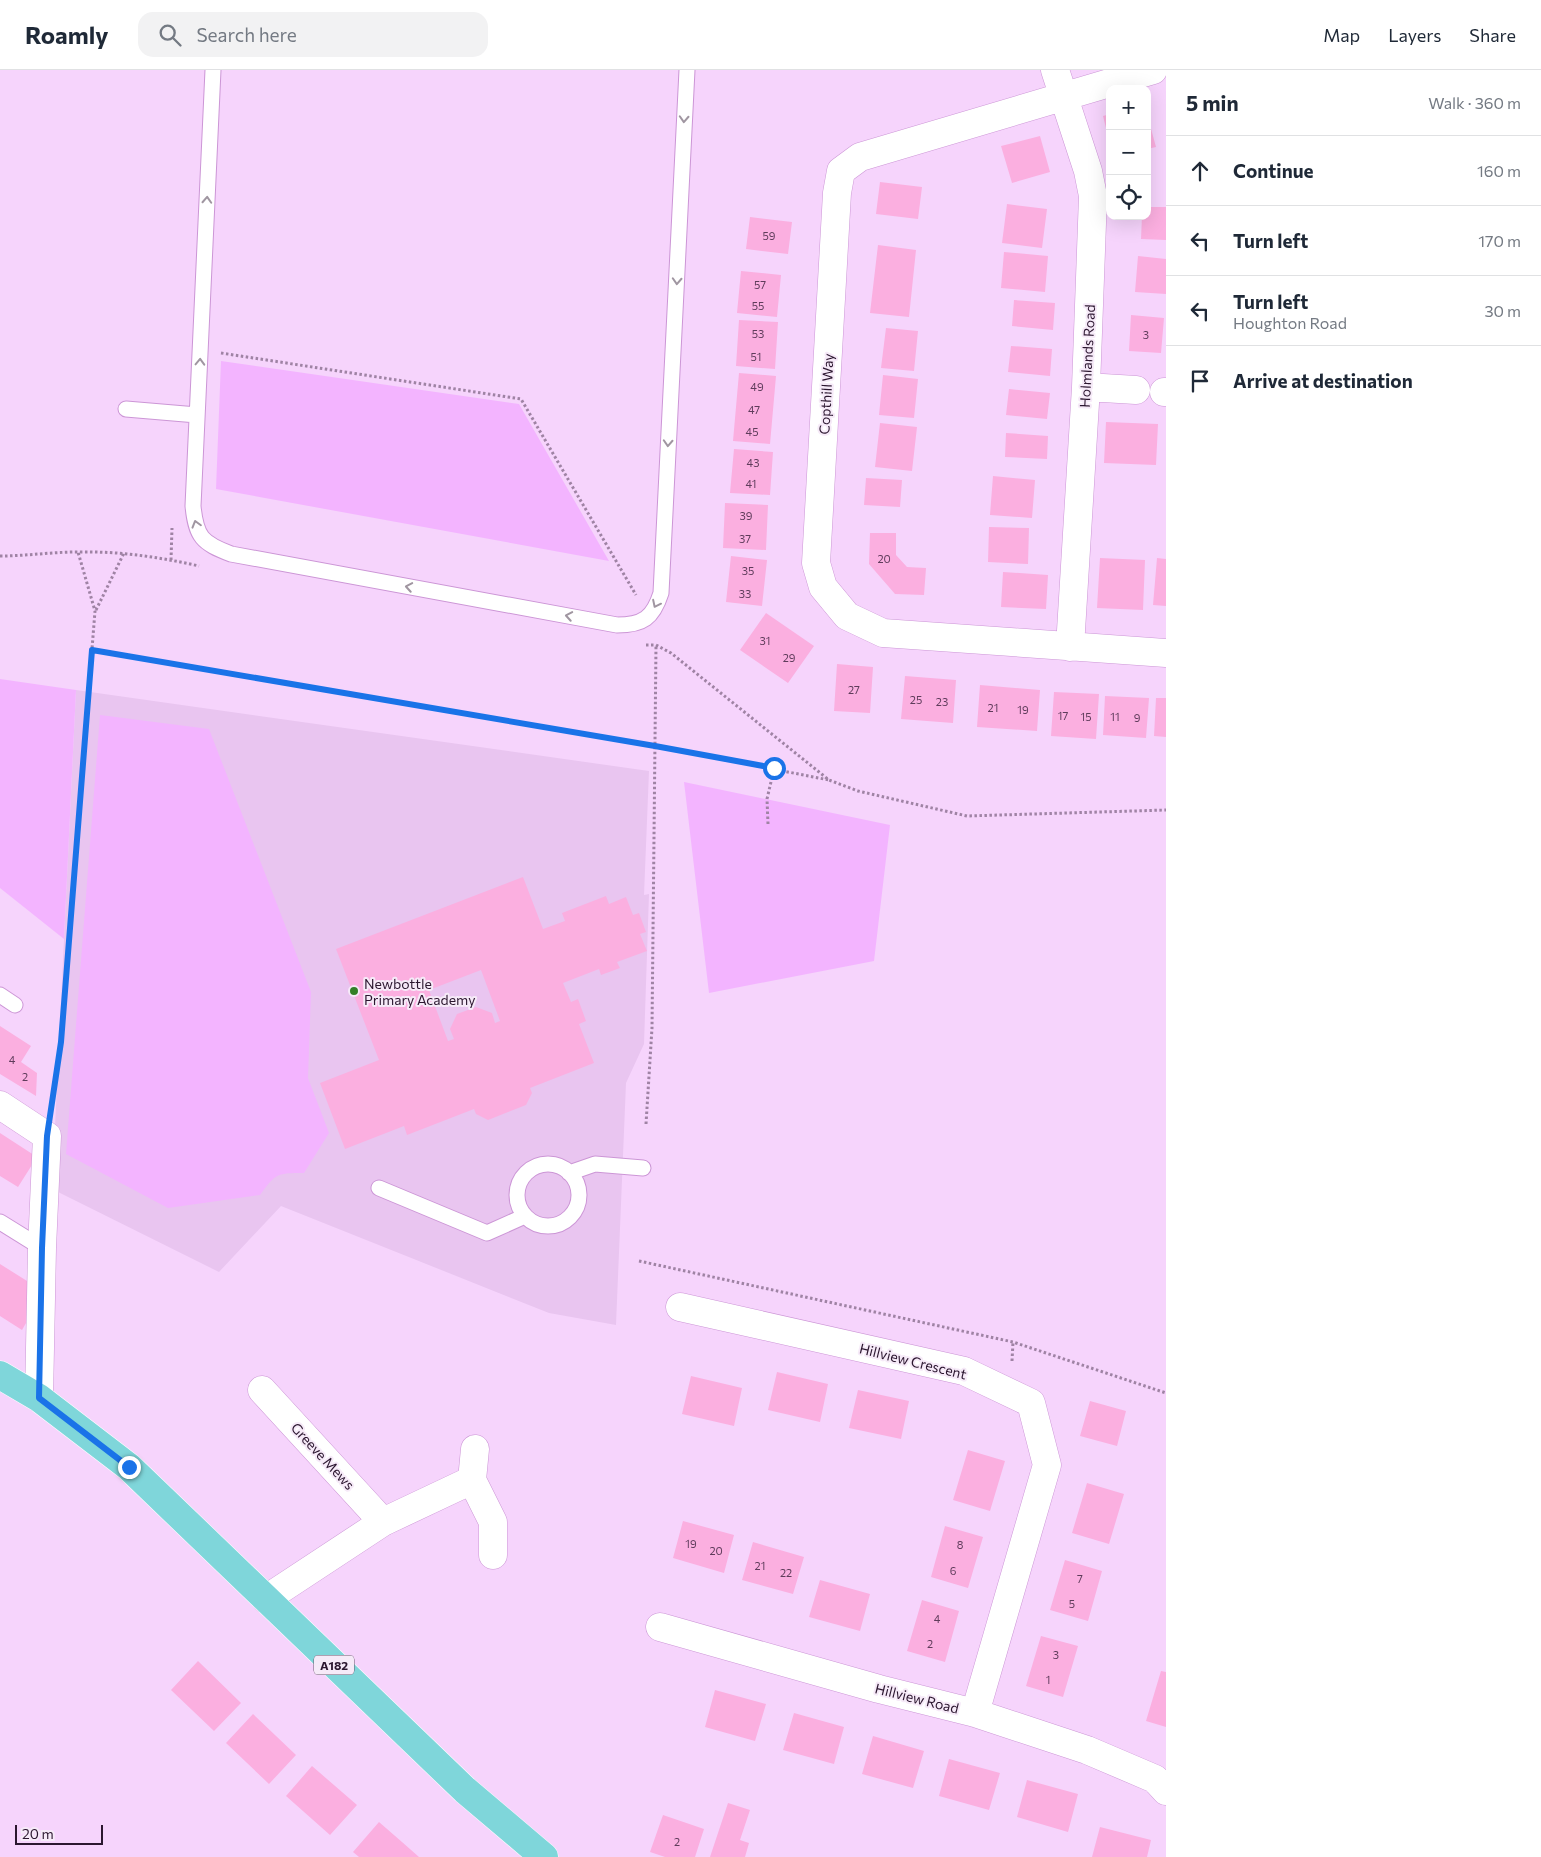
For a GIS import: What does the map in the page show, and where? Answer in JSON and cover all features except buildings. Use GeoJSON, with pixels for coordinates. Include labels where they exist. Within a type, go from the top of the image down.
{"type":"FeatureCollection","features":[{"type":"Feature","properties":{"kind":"main road","name":"A182"},"geometry":{"type":"LineString","coordinates":[[0,1374],[39,1398],[129,1467],[465,1790],[544,1857]]}},
{"type":"Feature","properties":{"kind":"street","name":"Holmlands Road"},"geometry":{"type":"LineString","coordinates":[[1055,70],[1088,171],[1093,196],[1086,387],[1070,647]]}},
{"type":"Feature","properties":{"kind":"street","name":"Copthill Way"},"geometry":{"type":"LineString","coordinates":[[1153,70],[860,157],[841,171],[837,193],[816,563],[823,587],[847,616],[883,633],[1166,652]]}},
{"type":"Feature","properties":{"kind":"street"},"geometry":{"type":"LineString","coordinates":[[1086,387],[1136,390]]}},
{"type":"Feature","properties":{"kind":"street"},"geometry":{"type":"LineString","coordinates":[[0,1105],[47,1136],[42,1248],[39,1398]]}},
{"type":"Feature","properties":{"kind":"street","name":"Hillview Crescent"},"geometry":{"type":"LineString","coordinates":[[680,1307],[964,1371],[1031,1403],[1047,1465],[975,1713]]}},
{"type":"Feature","properties":{"kind":"street","name":"Greeve Mews"},"geometry":{"type":"LineString","coordinates":[[262,1390],[383,1522]]}},
{"type":"Feature","properties":{"kind":"street"},"geometry":{"type":"LineString","coordinates":[[475,1449],[472,1480],[493,1522],[493,1555]]}},
{"type":"Feature","properties":{"kind":"street"},"geometry":{"type":"LineString","coordinates":[[266,1599],[383,1522],[472,1480]]}},
{"type":"Feature","properties":{"kind":"street","name":"Hillview Road"},"geometry":{"type":"LineString","coordinates":[[660,1627],[879,1689],[975,1713],[1087,1750],[1155,1779],[1166,1790]]}},
{"type":"Feature","properties":{"kind":"lane"},"geometry":{"type":"LineString","coordinates":[[213,70],[193,506],[195,526],[202,538],[213,547],[231,554],[617,625],[633,625],[643,621],[651,614],[661,592],[687,70]]}},
{"type":"Feature","properties":{"kind":"lane"},"geometry":{"type":"LineString","coordinates":[[126,409],[197,415]]}},
{"type":"Feature","properties":{"kind":"lane"},"geometry":{"type":"LineString","coordinates":[[0,995],[15,1005]]}},
{"type":"Feature","properties":{"kind":"lane"},"geometry":{"type":"LineString","coordinates":[[547,1164],[559,1166],[569,1173],[576,1183],[579,1195],[576,1208],[569,1218],[558,1224],[545,1226],[534,1223],[525,1216],[519,1206],[517,1194],[520,1183],[526,1173],[536,1167],[547,1164]]}},
{"type":"Feature","properties":{"kind":"lane"},"geometry":{"type":"LineString","coordinates":[[569,1173],[595,1164],[643,1168]]}},
{"type":"Feature","properties":{"kind":"lane"},"geometry":{"type":"LineString","coordinates":[[379,1188],[487,1233],[525,1216]]}},
{"type":"Feature","properties":{"kind":"lane"},"geometry":{"type":"LineString","coordinates":[[0,1222],[42,1248]]}},
{"type":"Feature","properties":{"kind":"path"},"geometry":{"type":"LineString","coordinates":[[200,350],[521,399],[636,594],[633,625]]}},
{"type":"Feature","properties":{"kind":"path"},"geometry":{"type":"LineString","coordinates":[[47,1136],[61,1042],[95,611],[78,552]]}},
{"type":"Feature","properties":{"kind":"path"},"geometry":{"type":"LineString","coordinates":[[95,611],[124,553]]}},
{"type":"Feature","properties":{"kind":"path"},"geometry":{"type":"LineString","coordinates":[[646,1124],[652,1028],[656,645],[671,653],[830,780]]}},
{"type":"Feature","properties":{"kind":"path"},"geometry":{"type":"LineString","coordinates":[[92,650],[774,768],[830,780],[858,791],[967,816],[1166,810]]}},
{"type":"Feature","properties":{"kind":"path"},"geometry":{"type":"LineString","coordinates":[[768,824],[766,799],[774,768]]}},
{"type":"Feature","properties":{"kind":"path"},"geometry":{"type":"LineString","coordinates":[[639,1261],[1013,1342],[1166,1393]]}},
{"type":"Feature","properties":{"kind":"shaded area"},"geometry":{"type":"Polygon","coordinates":[[[221,361],[519,404],[609,561],[216,489],[221,361]]]}},
{"type":"Feature","properties":{"kind":"shaded area"},"geometry":{"type":"Polygon","coordinates":[[[0,679],[76,690],[64,939],[0,888],[0,679]]]}},
{"type":"Feature","properties":{"kind":"shaded area","name":"Newbottle Primary Academy"},"geometry":{"type":"Polygon","coordinates":[[[76,690],[649,771],[644,895],[649,894],[644,1044],[626,1083],[616,1325],[549,1313],[281,1206],[219,1272],[52,1189],[76,690]]]}},
{"type":"Feature","properties":{"kind":"shaded area"},"geometry":{"type":"Polygon","coordinates":[[[100,715],[209,729],[311,992],[308,1078],[329,1133],[304,1173],[282,1174],[274,1178],[260,1195],[168,1208],[66,1154],[100,715]]]}},
{"type":"Feature","properties":{"kind":"shaded area"},"geometry":{"type":"Polygon","coordinates":[[[684,782],[890,825],[874,961],[709,993],[684,782]]]}},
{"type":"Feature","properties":{"kind":"place","name":"Newbottle Primary Academy"},"geometry":{"type":"Point","coordinates":[354,991]}},
{"type":"Feature","properties":{"kind":"route"},"geometry":{"type":"LineString","coordinates":[[129,1467],[39,1398],[42,1248],[47,1136],[61,1042],[92,650],[774,768]]}}]}
